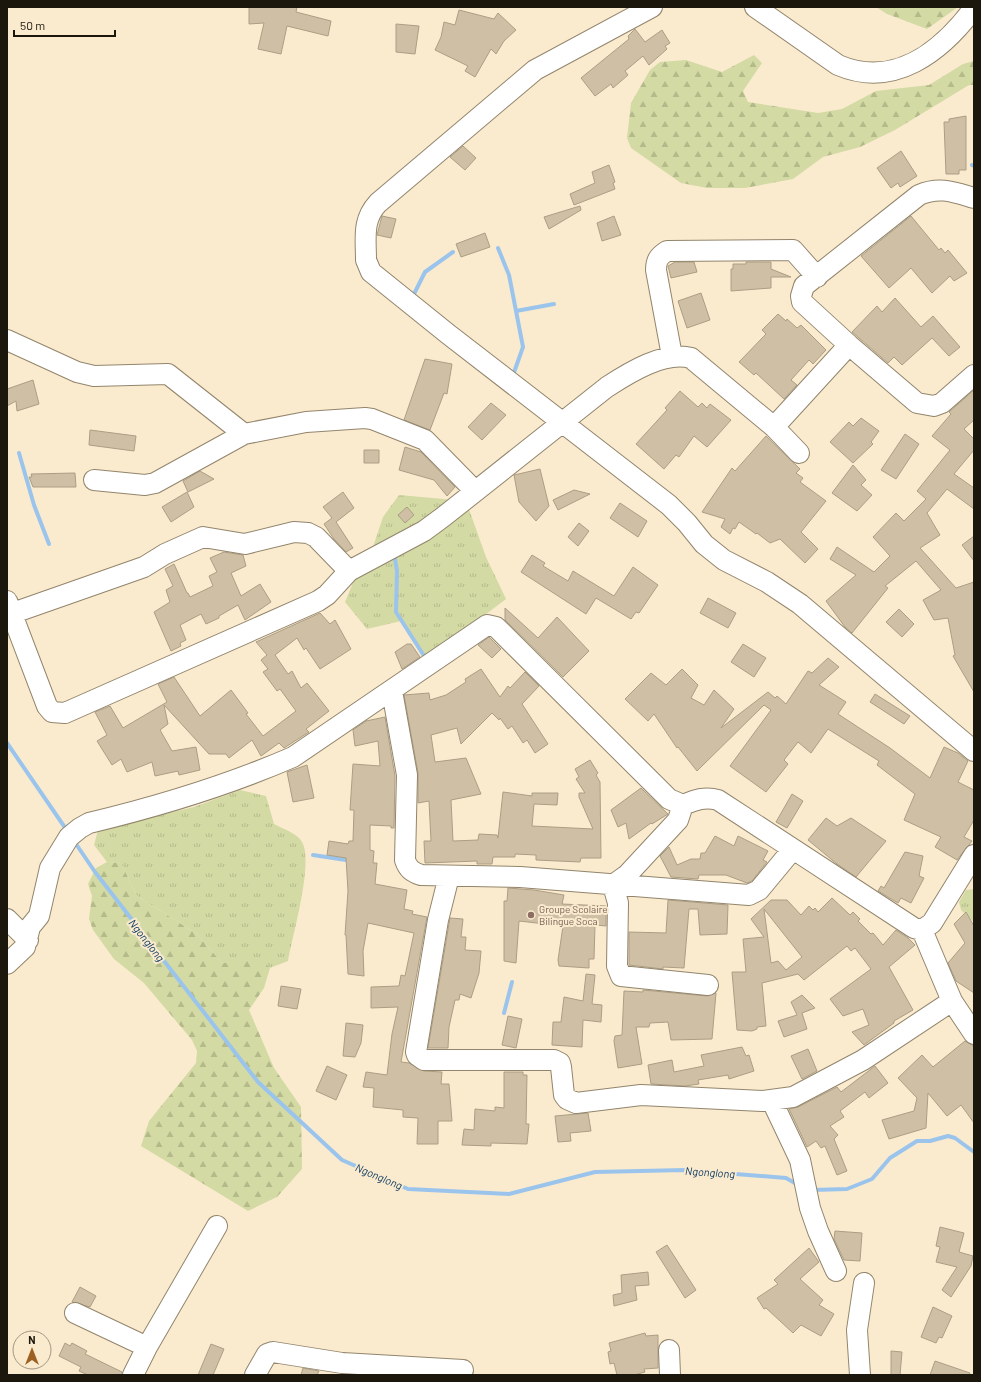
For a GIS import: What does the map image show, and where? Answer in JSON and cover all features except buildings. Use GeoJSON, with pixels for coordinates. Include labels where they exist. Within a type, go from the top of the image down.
{"type":"FeatureCollection","features":[{"type":"Feature","properties":{"kind":"street"},"geometry":{"type":"LineString","coordinates":[[652,7],[535,70],[378,203],[368,216],[366,260],[371,272],[448,334],[669,505],[687,523],[704,544],[724,560],[767,582],[800,604],[974,751]]}},
{"type":"Feature","properties":{"kind":"street"},"geometry":{"type":"LineString","coordinates":[[755,7],[838,65],[852,71],[866,74],[894,70],[928,55],[954,32],[974,8]]}},
{"type":"Feature","properties":{"kind":"street"},"geometry":{"type":"LineString","coordinates":[[974,198],[939,189],[929,190],[919,195],[804,286],[801,296],[802,302],[849,345],[917,403],[934,406],[942,403],[974,375]]}},
{"type":"Feature","properties":{"kind":"street"},"geometry":{"type":"LineString","coordinates":[[672,356],[656,270],[656,261],[661,254],[667,251],[793,250],[817,277]]}},
{"type":"Feature","properties":{"kind":"street"},"geometry":{"type":"LineString","coordinates":[[7,340],[77,372],[94,376],[168,374],[244,434]]}},
{"type":"Feature","properties":{"kind":"street"},"geometry":{"type":"LineString","coordinates":[[774,427],[849,345]]}},
{"type":"Feature","properties":{"kind":"street"},"geometry":{"type":"LineString","coordinates":[[348,571],[316,537],[308,533],[294,532],[245,544],[203,537],[165,554],[144,567],[10,607],[47,706],[52,712],[65,713],[318,601],[327,595],[348,571],[424,531],[562,422],[621,378],[672,356],[681,355],[691,358],[774,427],[799,453]]}},
{"type":"Feature","properties":{"kind":"street"},"geometry":{"type":"LineString","coordinates":[[94,480],[145,485],[155,483],[244,434],[306,422],[372,419],[425,440],[475,491]]}},
{"type":"Feature","properties":{"kind":"street"},"geometry":{"type":"LineString","coordinates":[[7,964],[25,947],[28,940],[30,927],[39,916],[50,868],[69,837],[80,828],[89,823],[162,805],[261,771],[293,757],[392,691],[483,627],[492,626],[669,799],[683,805],[702,798],[709,797],[718,800],[914,928],[922,930],[932,923],[974,855]]}},
{"type":"Feature","properties":{"kind":"street"},"geometry":{"type":"LineString","coordinates":[[392,691],[407,775],[405,860],[407,867],[412,872],[421,875],[520,877],[749,895],[760,890],[793,849]]}},
{"type":"Feature","properties":{"kind":"street"},"geometry":{"type":"LineString","coordinates":[[613,885],[627,875],[678,820],[683,805]]}},
{"type":"Feature","properties":{"kind":"street"},"geometry":{"type":"LineString","coordinates":[[449,876],[438,920],[416,1052],[420,1058],[424,1060],[554,1060],[560,1063],[564,1095],[567,1099],[576,1103],[641,1095],[772,1101],[793,1097],[863,1060],[952,1001]]}},
{"type":"Feature","properties":{"kind":"street"},"geometry":{"type":"LineString","coordinates":[[613,885],[618,903],[617,966],[621,976],[708,985]]}},
{"type":"Feature","properties":{"kind":"street"},"geometry":{"type":"LineString","coordinates":[[7,919],[28,940]]}},
{"type":"Feature","properties":{"kind":"street"},"geometry":{"type":"LineString","coordinates":[[922,930],[952,1001],[974,1034]]}},
{"type":"Feature","properties":{"kind":"street"},"geometry":{"type":"LineString","coordinates":[[772,1101],[800,1160],[810,1208],[818,1231],[836,1271]]}},
{"type":"Feature","properties":{"kind":"street"},"geometry":{"type":"LineString","coordinates":[[133,1375],[147,1347],[217,1226]]}},
{"type":"Feature","properties":{"kind":"street"},"geometry":{"type":"LineString","coordinates":[[860,1375],[857,1330],[864,1283]]}},
{"type":"Feature","properties":{"kind":"street"},"geometry":{"type":"LineString","coordinates":[[75,1312],[147,1347]]}},
{"type":"Feature","properties":{"kind":"street"},"geometry":{"type":"LineString","coordinates":[[669,1350],[670,1375]]}},
{"type":"Feature","properties":{"kind":"street"},"geometry":{"type":"LineString","coordinates":[[255,1375],[267,1354],[273,1352],[342,1363],[463,1370]]}},
{"type":"Feature","properties":{"kind":"green space"},"geometry":{"type":"Polygon","coordinates":[[[876,7],[958,7],[927,29],[887,14],[876,7]]]}},
{"type":"Feature","properties":{"kind":"green space"},"geometry":{"type":"Polygon","coordinates":[[[754,55],[762,63],[743,91],[748,102],[818,113],[842,109],[876,91],[929,85],[963,64],[974,61],[974,85],[969,85],[895,130],[860,147],[823,157],[793,179],[745,188],[707,188],[681,183],[631,148],[627,138],[631,103],[650,70],[660,62],[686,60],[722,72],[754,55]]]}},
{"type":"Feature","properties":{"kind":"green space"},"geometry":{"type":"Polygon","coordinates":[[[399,495],[466,501],[486,557],[506,599],[427,659],[401,621],[367,629],[345,602],[357,573],[368,562],[383,517],[399,495]]]}},
{"type":"Feature","properties":{"kind":"green space"},"geometry":{"type":"Polygon","coordinates":[[[240,790],[266,796],[274,824],[297,836],[302,842],[305,852],[304,882],[288,961],[270,968],[261,960],[222,963],[197,934],[137,896],[121,863],[107,862],[94,845],[98,830],[194,807],[240,790]]]}},
{"type":"Feature","properties":{"kind":"green space"},"geometry":{"type":"Polygon","coordinates":[[[107,862],[121,863],[137,896],[197,934],[222,963],[261,959],[270,968],[264,988],[249,1010],[274,1068],[301,1107],[302,1169],[277,1197],[248,1211],[141,1146],[149,1121],[196,1063],[197,1051],[192,1040],[144,983],[114,959],[93,930],[89,919],[92,896],[88,884],[96,868],[107,862]]]}},
{"type":"Feature","properties":{"kind":"green space"},"geometry":{"type":"Polygon","coordinates":[[[974,889],[974,922],[961,910],[959,902],[966,890],[974,889]]]}},
{"type":"Feature","properties":{"kind":"waterway"},"geometry":{"type":"LineString","coordinates":[[498,248],[509,275],[523,347],[512,378]]}},
{"type":"Feature","properties":{"kind":"waterway"},"geometry":{"type":"LineString","coordinates":[[412,298],[425,272],[453,252]]}},
{"type":"Feature","properties":{"kind":"waterway"},"geometry":{"type":"LineString","coordinates":[[516,311],[554,304]]}},
{"type":"Feature","properties":{"kind":"waterway"},"geometry":{"type":"LineString","coordinates":[[19,453],[34,505],[49,544]]}},
{"type":"Feature","properties":{"kind":"waterway"},"geometry":{"type":"LineString","coordinates":[[394,553],[397,571],[396,612],[426,659]]}},
{"type":"Feature","properties":{"kind":"waterway","name":"Ngonglong"},"geometry":{"type":"LineString","coordinates":[[7,743],[68,832]]}},
{"type":"Feature","properties":{"kind":"waterway","name":"Ngonglong"},"geometry":{"type":"LineString","coordinates":[[74,841],[95,872],[258,1082],[342,1160],[408,1189],[509,1194],[595,1172],[685,1170],[786,1178],[800,1186]]}},
{"type":"Feature","properties":{"kind":"waterway"},"geometry":{"type":"LineString","coordinates":[[313,855],[346,860]]}},
{"type":"Feature","properties":{"kind":"waterway"},"geometry":{"type":"LineString","coordinates":[[504,1013],[512,982]]}},
{"type":"Feature","properties":{"kind":"waterway","name":"Ngonglong"},"geometry":{"type":"LineString","coordinates":[[812,1190],[847,1189],[872,1179],[890,1158],[917,1141],[930,1141],[948,1136],[955,1138],[974,1152]]}},
{"type":"Feature","properties":{"kind":"place","name":"Groupe Scolaire Bilingue Soca"},"geometry":{"type":"Point","coordinates":[531,915]}}]}
